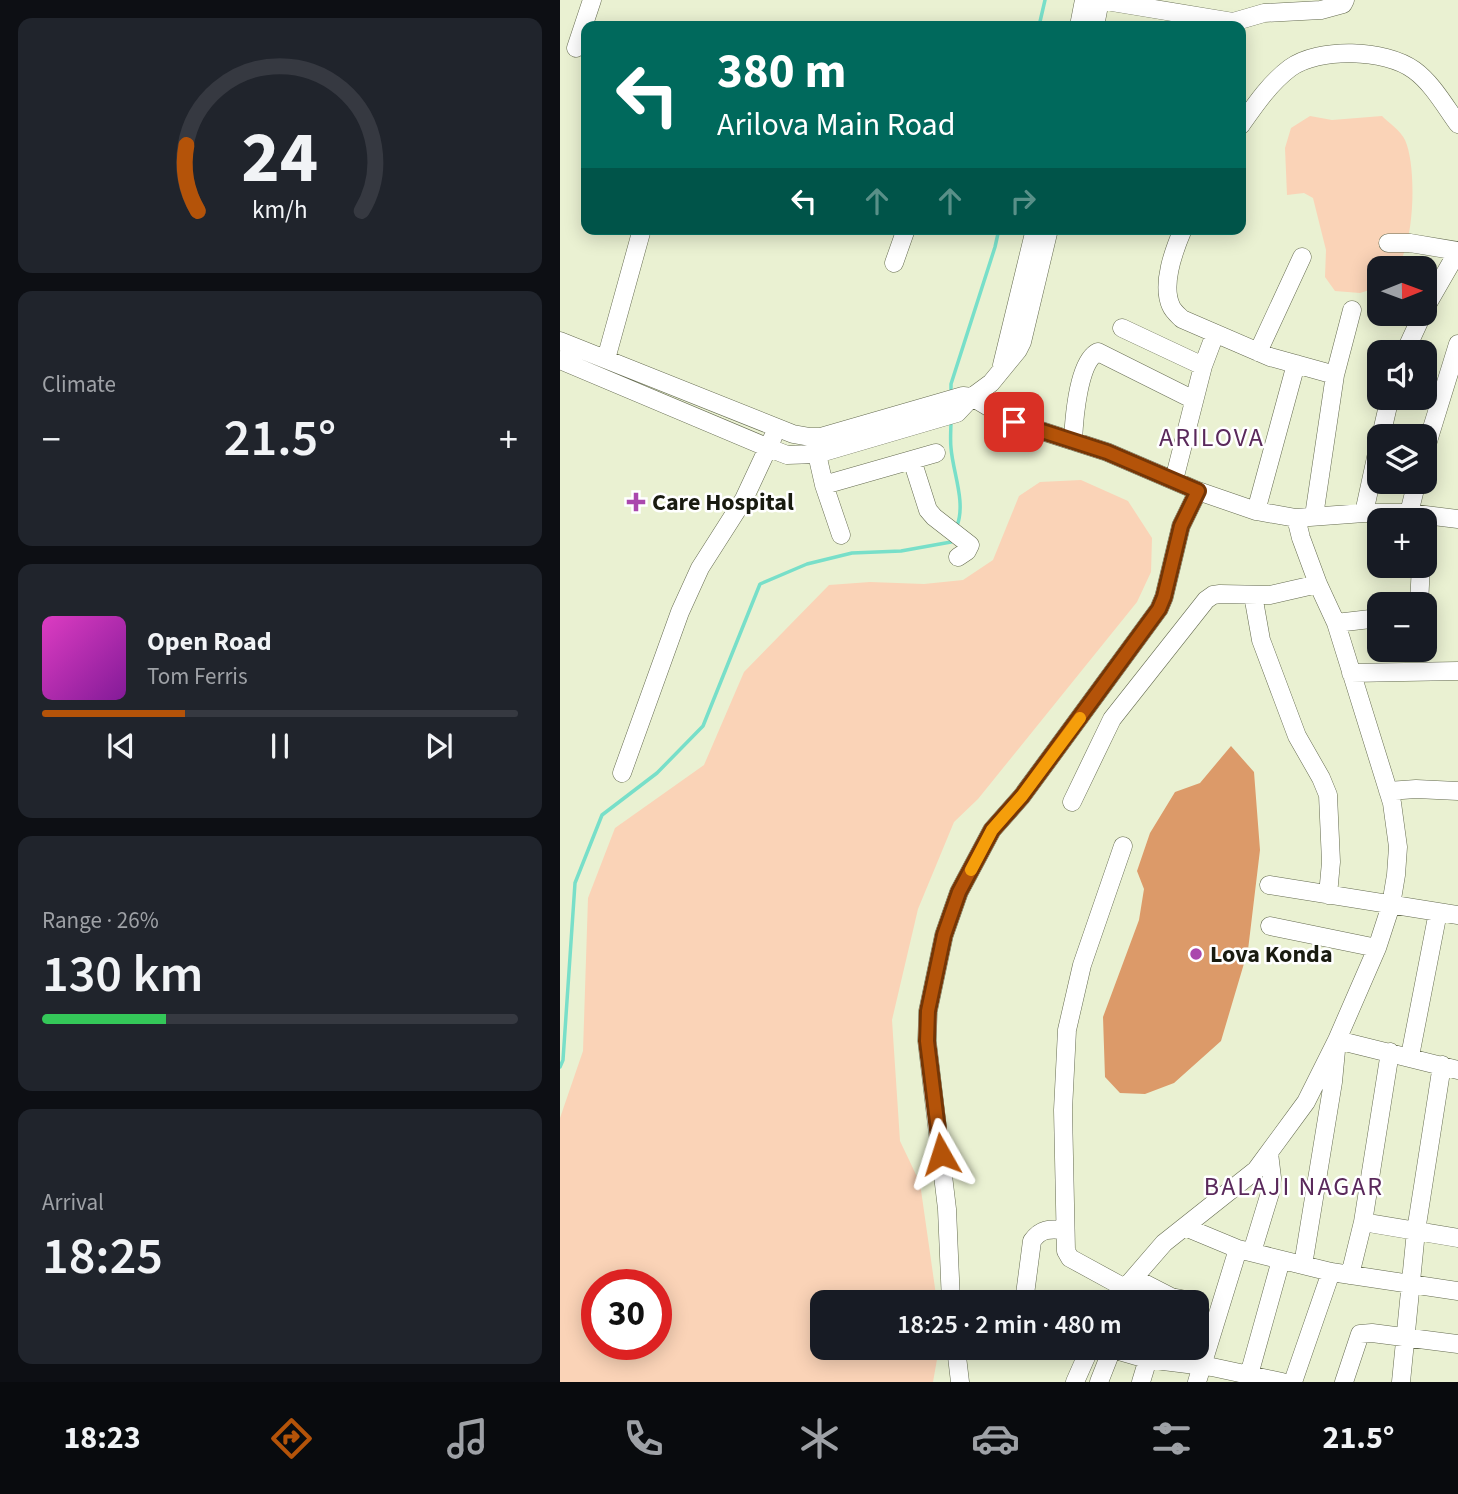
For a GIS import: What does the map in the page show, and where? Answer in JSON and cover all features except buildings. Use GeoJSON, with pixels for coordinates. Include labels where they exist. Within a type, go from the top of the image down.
{"type":"FeatureCollection","features":[{"type":"Feature","properties":{"kind":"street"},"geometry":{"type":"LineString","coordinates":[[585,21],[592,0]]}},
{"type":"Feature","properties":{"kind":"street"},"geometry":{"type":"LineString","coordinates":[[1080,21],[1084,0]]}},
{"type":"Feature","properties":{"kind":"street"},"geometry":{"type":"LineString","coordinates":[[1096,21],[1100,0],[1227,21]]}},
{"type":"Feature","properties":{"kind":"street"},"geometry":{"type":"LineString","coordinates":[[1235,21],[1265,6],[1321,10],[1343,4],[1345,0]]}},
{"type":"Feature","properties":{"kind":"street"},"geometry":{"type":"LineString","coordinates":[[576,48],[581,33]]}},
{"type":"Feature","properties":{"kind":"street"},"geometry":{"type":"LineString","coordinates":[[1246,118],[1266,91],[1292,66],[1320,57],[1355,53],[1387,57],[1413,70],[1440,97],[1458,124]]}},
{"type":"Feature","properties":{"kind":"street"},"geometry":{"type":"LineString","coordinates":[[606,359],[640,235]]}},
{"type":"Feature","properties":{"kind":"street"},"geometry":{"type":"LineString","coordinates":[[894,263],[904,235]]}},
{"type":"Feature","properties":{"kind":"street"},"geometry":{"type":"LineString","coordinates":[[1000,372],[1034,235]]}},
{"type":"Feature","properties":{"kind":"street"},"geometry":{"type":"LineString","coordinates":[[560,360],[580,366],[769,449],[787,454],[817,454],[954,405],[982,391],[1022,342],[1048,235]]}},
{"type":"Feature","properties":{"kind":"street"},"geometry":{"type":"LineString","coordinates":[[1181,235],[1169,273],[1168,295],[1172,309],[1182,319],[1258,352],[1335,375]]}},
{"type":"Feature","properties":{"kind":"street"},"geometry":{"type":"LineString","coordinates":[[1388,243],[1410,243],[1458,251],[1437,289]]}},
{"type":"Feature","properties":{"kind":"street"},"geometry":{"type":"LineString","coordinates":[[1258,352],[1302,257]]}},
{"type":"Feature","properties":{"kind":"street"},"geometry":{"type":"LineString","coordinates":[[1123,846],[1082,965],[1066,1030],[1063,1064],[1066,1251],[1070,1258],[1124,1289],[1164,1243],[1256,1170],[1306,1102],[1337,1040],[1377,948],[1391,905],[1398,847],[1388,791],[1336,623],[1301,538],[1335,375],[1352,310]]}},
{"type":"Feature","properties":{"kind":"street"},"geometry":{"type":"LineString","coordinates":[[1122,328],[1203,366]]}},
{"type":"Feature","properties":{"kind":"street"},"geometry":{"type":"LineString","coordinates":[[1174,480],[1203,366],[1215,334]]}},
{"type":"Feature","properties":{"kind":"street"},"geometry":{"type":"LineString","coordinates":[[560,341],[793,434],[810,438],[954,405],[1073,441],[1256,511],[1305,517],[1367,513]]}},
{"type":"Feature","properties":{"kind":"street"},"geometry":{"type":"LineString","coordinates":[[1433,424],[1458,344]]}},
{"type":"Feature","properties":{"kind":"street"},"geometry":{"type":"LineString","coordinates":[[1073,441],[1079,389],[1093,354],[1098,352],[1194,400]]}},
{"type":"Feature","properties":{"kind":"street"},"geometry":{"type":"LineString","coordinates":[[1256,511],[1297,364]]}},
{"type":"Feature","properties":{"kind":"street"},"geometry":{"type":"LineString","coordinates":[[622,774],[680,612],[700,568],[744,499],[769,449],[776,427]]}},
{"type":"Feature","properties":{"kind":"street"},"geometry":{"type":"LineString","coordinates":[[824,485],[936,453]]}},
{"type":"Feature","properties":{"kind":"street"},"geometry":{"type":"LineString","coordinates":[[817,454],[841,535]]}},
{"type":"Feature","properties":{"kind":"street"},"geometry":{"type":"LineString","coordinates":[[912,460],[928,510],[948,527],[962,549]]}},
{"type":"Feature","properties":{"kind":"street"},"geometry":{"type":"LineString","coordinates":[[950,1290],[947,1209],[927,1041],[928,1011],[944,935],[959,892],[992,830],[1029,786],[1159,609],[1181,526],[1198,491]]}},
{"type":"Feature","properties":{"kind":"street"},"geometry":{"type":"LineString","coordinates":[[1364,513],[1368,494]]}},
{"type":"Feature","properties":{"kind":"street"},"geometry":{"type":"LineString","coordinates":[[1437,517],[1458,519]]}},
{"type":"Feature","properties":{"kind":"street"},"geometry":{"type":"LineString","coordinates":[[1072,802],[1112,719],[1199,607],[1213,595],[1288,592],[1318,584]]}},
{"type":"Feature","properties":{"kind":"street"},"geometry":{"type":"LineString","coordinates":[[1253,595],[1261,640],[1297,736],[1328,795],[1331,862],[1328,895]]}},
{"type":"Feature","properties":{"kind":"street"},"geometry":{"type":"LineString","coordinates":[[1336,623],[1367,619]]}},
{"type":"Feature","properties":{"kind":"street"},"geometry":{"type":"LineString","coordinates":[[1350,673],[1458,671]]}},
{"type":"Feature","properties":{"kind":"street"},"geometry":{"type":"LineString","coordinates":[[1388,791],[1458,791]]}},
{"type":"Feature","properties":{"kind":"street"},"geometry":{"type":"LineString","coordinates":[[1269,885],[1458,915]]}},
{"type":"Feature","properties":{"kind":"street"},"geometry":{"type":"LineString","coordinates":[[1410,1056],[1438,912]]}},
{"type":"Feature","properties":{"kind":"street"},"geometry":{"type":"LineString","coordinates":[[1270,926],[1377,948]]}},
{"type":"Feature","properties":{"kind":"street"},"geometry":{"type":"LineString","coordinates":[[1337,1040],[1450,1067],[1416,1231],[1401,1382]]}},
{"type":"Feature","properties":{"kind":"street"},"geometry":{"type":"LineString","coordinates":[[1303,1265],[1334,1082],[1337,1040]]}},
{"type":"Feature","properties":{"kind":"street"},"geometry":{"type":"LineString","coordinates":[[1350,1275],[1363,1222],[1390,1052]]}},
{"type":"Feature","properties":{"kind":"street"},"geometry":{"type":"LineString","coordinates":[[1200,1374],[1245,1251],[1270,1193],[1272,1178],[1269,1153]]}},
{"type":"Feature","properties":{"kind":"street"},"geometry":{"type":"LineString","coordinates":[[1363,1222],[1458,1238]]}},
{"type":"Feature","properties":{"kind":"street"},"geometry":{"type":"LineString","coordinates":[[1185,1227],[1245,1251],[1331,1272],[1458,1291]]}},
{"type":"Feature","properties":{"kind":"street"},"geometry":{"type":"LineString","coordinates":[[1026,1290],[1032,1241],[1038,1232],[1048,1229],[1064,1230]]}},
{"type":"Feature","properties":{"kind":"street"},"geometry":{"type":"LineString","coordinates":[[1248,1379],[1281,1260]]}},
{"type":"Feature","properties":{"kind":"street"},"geometry":{"type":"LineString","coordinates":[[1293,1382],[1331,1272]]}},
{"type":"Feature","properties":{"kind":"street"},"geometry":{"type":"LineString","coordinates":[[1343,1382],[1360,1334],[1458,1344]]}},
{"type":"Feature","properties":{"kind":"street"},"geometry":{"type":"LineString","coordinates":[[957,1360],[960,1382]]}},
{"type":"Feature","properties":{"kind":"street"},"geometry":{"type":"LineString","coordinates":[[1075,1382],[1085,1360]]}},
{"type":"Feature","properties":{"kind":"street"},"geometry":{"type":"LineString","coordinates":[[1099,1382],[1106,1360]]}},
{"type":"Feature","properties":{"kind":"street"},"geometry":{"type":"LineString","coordinates":[[1141,1382],[1147,1360]]}},
{"type":"Feature","properties":{"kind":"street"},"geometry":{"type":"LineString","coordinates":[[1166,1360],[1200,1374],[1282,1382]]}},
{"type":"Feature","properties":{"kind":"shaded area"},"geometry":{"type":"Polygon","coordinates":[[[1310,116],[1332,120],[1382,116],[1405,140],[1409,152],[1412,186],[1407,242],[1402,256],[1367,256],[1367,291],[1360,293],[1335,291],[1325,277],[1326,250],[1313,198],[1304,193],[1287,195],[1285,148],[1291,128],[1310,116]]]}},
{"type":"Feature","properties":{"kind":"shaded area"},"geometry":{"type":"Polygon","coordinates":[[[1081,480],[1128,501],[1152,538],[1151,572],[1137,602],[978,799],[954,822],[918,909],[892,1020],[900,1141],[920,1183],[935,1290],[810,1290],[810,1360],[937,1360],[933,1382],[560,1382],[560,1118],[583,1051],[588,898],[615,828],[704,765],[744,672],[829,585],[870,582],[924,584],[963,580],[993,560],[1019,496],[1040,482],[1081,480]]]}},
{"type":"Feature","properties":{"kind":"shaded area"},"geometry":{"type":"Polygon","coordinates":[[[1231,746],[1254,772],[1260,850],[1248,950],[1221,1041],[1174,1083],[1145,1094],[1120,1093],[1105,1077],[1103,1017],[1139,920],[1144,889],[1137,871],[1150,833],[1175,792],[1200,783],[1231,746]]]}},
{"type":"Feature","properties":{"kind":"waterway"},"geometry":{"type":"LineString","coordinates":[[1040,21],[1045,0]]}},
{"type":"Feature","properties":{"kind":"waterway"},"geometry":{"type":"LineString","coordinates":[[951,395],[951,384],[998,235]]}},
{"type":"Feature","properties":{"kind":"waterway"},"geometry":{"type":"LineString","coordinates":[[951,420],[951,448],[960,497],[957,526]]}},
{"type":"Feature","properties":{"kind":"waterway"},"geometry":{"type":"LineString","coordinates":[[560,1067],[563,1060],[575,883],[602,815],[657,773],[703,726],[760,584],[807,564],[852,553],[901,551],[951,542],[953,537]]}},
{"type":"Feature","properties":{"kind":"slow traffic"},"geometry":{"type":"LineString","coordinates":[[971,870],[992,830],[1022,796],[1080,718]]}},
{"type":"Feature","properties":{"kind":"place","name":"Care Hospital"},"geometry":{"type":"Point","coordinates":[636,502]}},
{"type":"Feature","properties":{"kind":"place","name":"Lova Konda"},"geometry":{"type":"Point","coordinates":[1196,954]}},
{"type":"Feature","properties":{"kind":"district","name":"ARILOVA"},"geometry":{"type":"Point","coordinates":[1212,437]}},
{"type":"Feature","properties":{"kind":"district","name":"BALAJI NAGAR"},"geometry":{"type":"Point","coordinates":[1294,1186]}},
{"type":"Feature","properties":{"kind":"route"},"geometry":{"type":"LineString","coordinates":[[941,1154],[931,1085],[927,1041],[928,1011],[944,935],[959,892],[992,830],[1022,796],[1159,609],[1181,526],[1198,491],[1107,452],[1014,422]]}}]}
